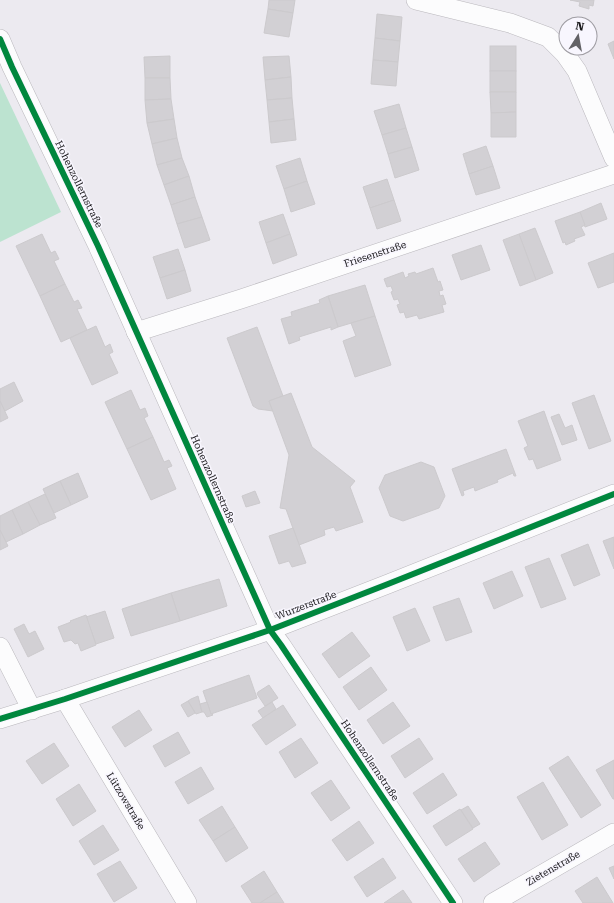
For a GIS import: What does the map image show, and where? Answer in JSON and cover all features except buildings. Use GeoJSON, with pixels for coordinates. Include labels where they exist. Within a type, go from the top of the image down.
{"type":"FeatureCollection","features":[{"type":"Feature","properties":{"kind":"street"},"geometry":{"type":"LineString","coordinates":[[416,0],[510,23],[548,37],[565,54],[577,71],[614,158]]}},
{"type":"Feature","properties":{"kind":"street","name":"Hohenzollernstraße"},"geometry":{"type":"LineString","coordinates":[[0,39],[98,246],[270,630],[453,903]]}},
{"type":"Feature","properties":{"kind":"street","name":"Friesenstraße"},"geometry":{"type":"LineString","coordinates":[[136,332],[241,299],[614,174]]}},
{"type":"Feature","properties":{"kind":"street","name":"Wurzerstraße"},"geometry":{"type":"LineString","coordinates":[[0,719],[66,699],[270,630],[614,494]]}},
{"type":"Feature","properties":{"kind":"street"},"geometry":{"type":"LineString","coordinates":[[0,647],[32,710]]}},
{"type":"Feature","properties":{"kind":"street","name":"Lützowstraße"},"geometry":{"type":"LineString","coordinates":[[66,699],[187,903]]}},
{"type":"Feature","properties":{"kind":"street","name":"Zietenstraße"},"geometry":{"type":"LineString","coordinates":[[493,903],[614,833]]}},
{"type":"Feature","properties":{"kind":"green space"},"geometry":{"type":"Polygon","coordinates":[[[0,83],[61,212],[0,242],[0,83]]]}},
{"type":"Feature","properties":{"kind":"cycle path"},"geometry":{"type":"LineString","coordinates":[[0,39],[98,246],[270,630],[453,903]]}},
{"type":"Feature","properties":{"kind":"cycle path"},"geometry":{"type":"LineString","coordinates":[[0,719],[65,699],[270,630],[614,494]]}}]}
